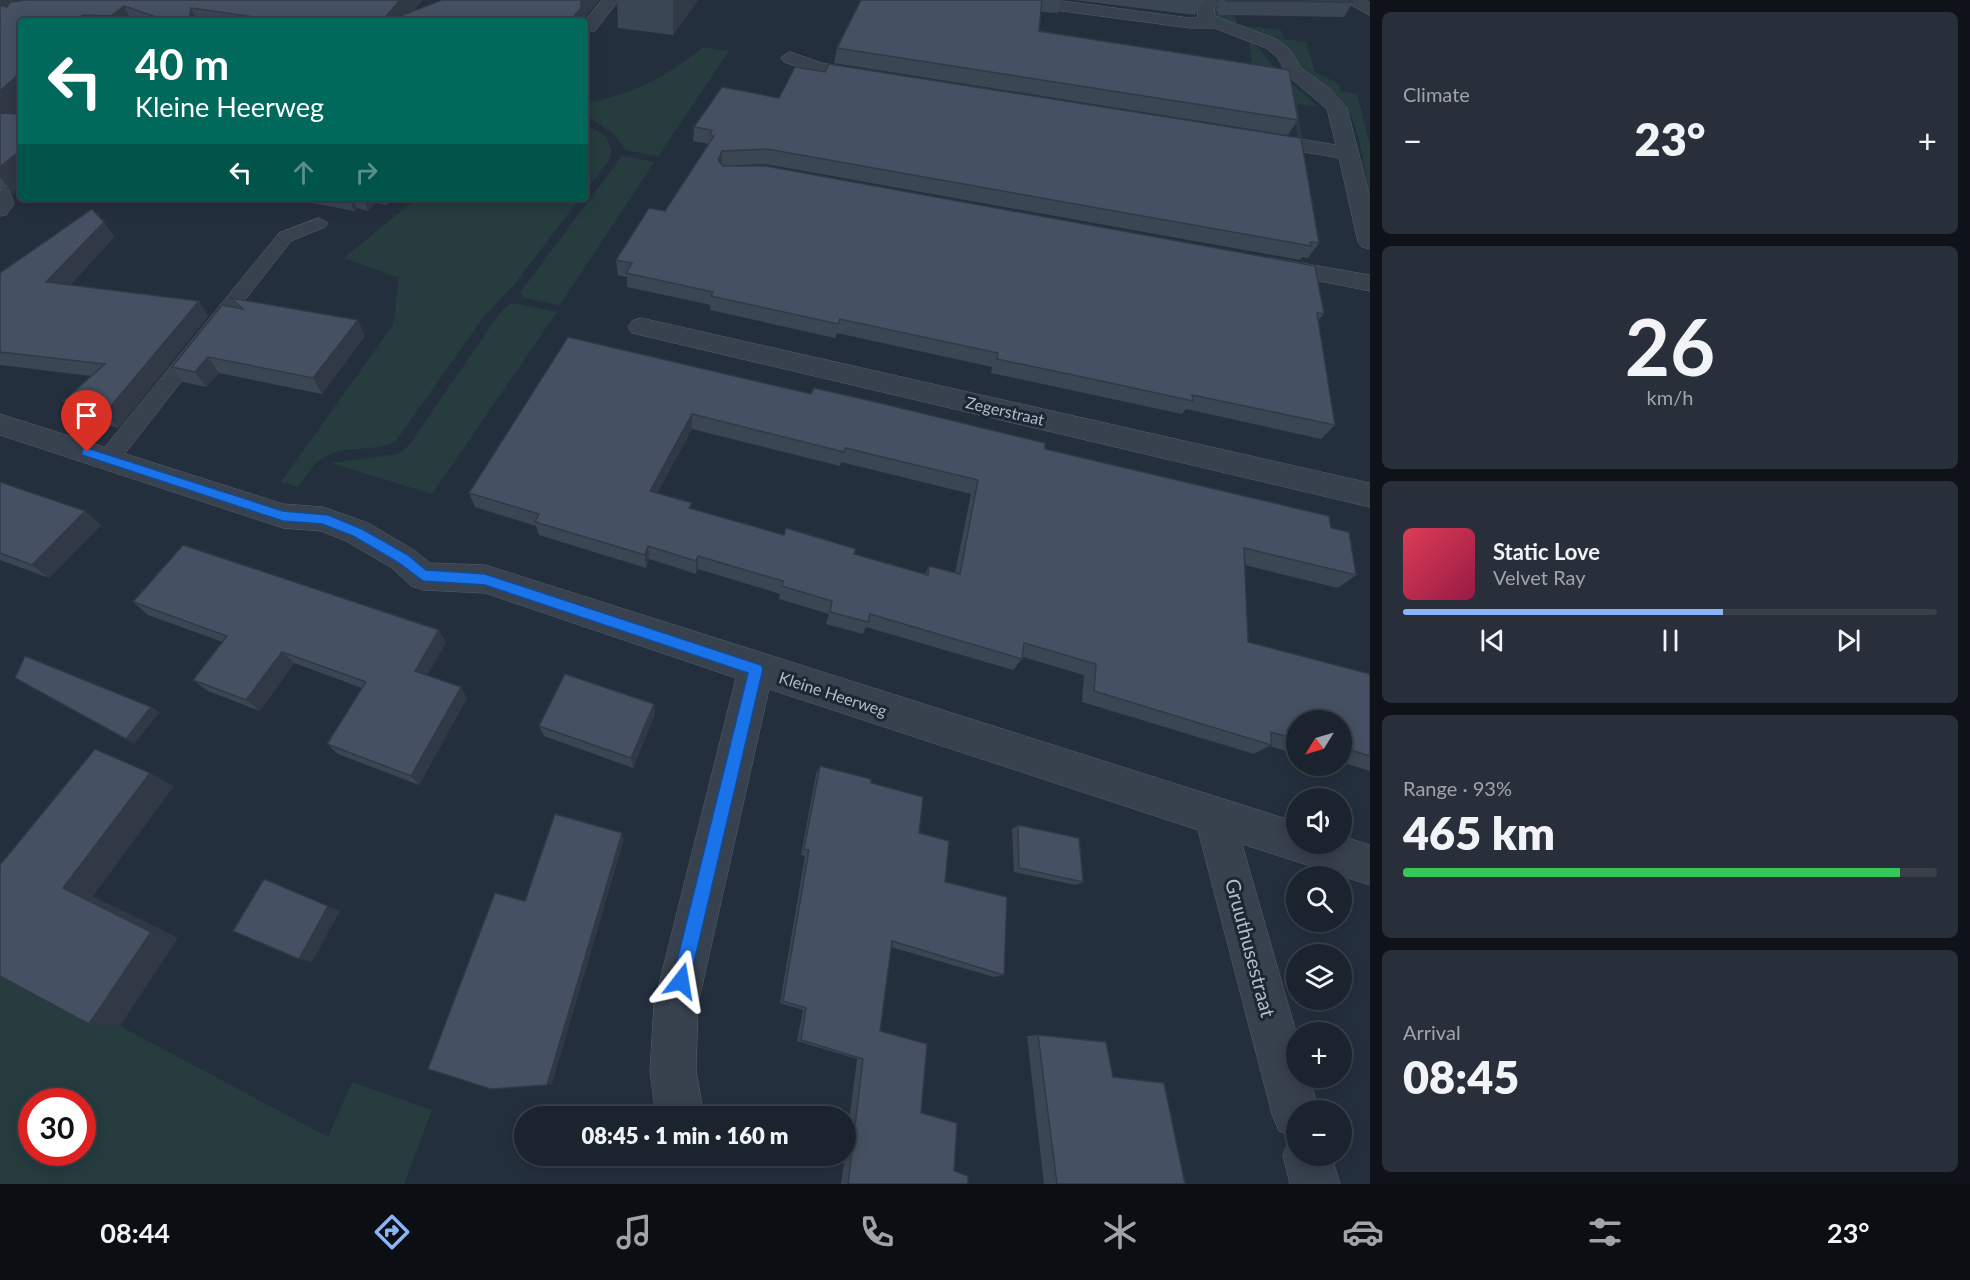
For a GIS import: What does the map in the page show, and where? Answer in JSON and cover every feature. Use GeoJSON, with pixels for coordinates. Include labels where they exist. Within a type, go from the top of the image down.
{"type":"FeatureCollection","features":[{"type":"Feature","properties":{"kind":"street"},"geometry":{"type":"LineString","coordinates":[[589,27],[611,0]]}},
{"type":"Feature","properties":{"kind":"street"},"geometry":{"type":"LineString","coordinates":[[1017,0],[1190,24],[1212,22]]}},
{"type":"Feature","properties":{"kind":"street"},"geometry":{"type":"LineString","coordinates":[[1214,0],[1205,6],[1207,19],[1253,35],[1279,49],[1294,71],[1322,92],[1337,108],[1370,242]]}},
{"type":"Feature","properties":{"kind":"street"},"geometry":{"type":"LineString","coordinates":[[1351,0],[1370,10]]}},
{"type":"Feature","properties":{"kind":"street"},"geometry":{"type":"LineString","coordinates":[[790,58],[818,68],[884,79]]}},
{"type":"Feature","properties":{"kind":"street"},"geometry":{"type":"LineString","coordinates":[[1235,134],[1349,153]]}},
{"type":"Feature","properties":{"kind":"street"},"geometry":{"type":"LineString","coordinates":[[1249,260],[1370,282]]}},
{"type":"Feature","properties":{"kind":"street","name":"Zegerstraat"},"geometry":{"type":"LineString","coordinates":[[641,327],[1370,495]]}},
{"type":"Feature","properties":{"kind":"street","name":"Kleine Heerweg"},"geometry":{"type":"LineString","coordinates":[[0,424],[283,516],[323,519],[357,532],[403,559],[423,576],[485,579],[756,669],[1286,839]]}},
{"type":"Feature","properties":{"kind":"street"},"geometry":{"type":"LineString","coordinates":[[678,1106],[673,1071],[676,1004],[756,669]]}},
{"type":"Feature","properties":{"kind":"street","name":"Gruuthusestraat"},"geometry":{"type":"LineString","coordinates":[[1214,816],[1292,1100]]}},
{"type":"Feature","properties":{"kind":"street"},"geometry":{"type":"LineString","coordinates":[[1336,854],[1370,865]]}},
{"type":"Feature","properties":{"kind":"street"},"geometry":{"type":"LineString","coordinates":[[1310,1166],[1315,1184]]}},
{"type":"Feature","properties":{"kind":"lane"},"geometry":{"type":"LineString","coordinates":[[0,211],[5,204],[3,194]]}},
{"type":"Feature","properties":{"kind":"lane"},"geometry":{"type":"LineString","coordinates":[[108,459],[285,237],[319,223]]}},
{"type":"Feature","properties":{"kind":"green space"},"geometry":{"type":"Polygon","coordinates":[[[1306,0],[1231,8],[1238,25],[1281,30],[1284,39],[1306,42],[1315,72],[1339,84],[1340,91],[1357,94],[1370,144],[1370,194],[1356,131],[1350,113],[1341,100],[1309,73],[1214,16],[1214,7],[1222,3],[1306,0]]]}},
{"type":"Feature","properties":{"kind":"green space"},"geometry":{"type":"Polygon","coordinates":[[[1249,42],[1262,52],[1278,73],[1317,107],[1297,104],[1302,139],[1298,139],[1291,86],[1254,81],[1249,42]]]}},
{"type":"Feature","properties":{"kind":"green space"},"geometry":{"type":"Polygon","coordinates":[[[703,47],[729,51],[658,156],[626,150],[613,133],[588,117],[588,102],[633,90],[662,76],[703,47]]]}},
{"type":"Feature","properties":{"kind":"green space"},"geometry":{"type":"Polygon","coordinates":[[[588,125],[606,137],[612,151],[608,162],[588,187],[588,125]]]}},
{"type":"Feature","properties":{"kind":"green space"},"geometry":{"type":"Polygon","coordinates":[[[622,156],[654,162],[560,305],[525,298],[520,293],[622,156]]]}},
{"type":"Feature","properties":{"kind":"green space"},"geometry":{"type":"Polygon","coordinates":[[[413,201],[578,201],[514,285],[485,315],[395,442],[326,456],[314,466],[298,487],[281,482],[393,325],[399,278],[344,258],[413,201]]]}},
{"type":"Feature","properties":{"kind":"green space"},"geometry":{"type":"Polygon","coordinates":[[[512,303],[557,312],[432,494],[331,463],[398,454],[409,445],[502,310],[512,303]]]}},
{"type":"Feature","properties":{"kind":"green space"},"geometry":{"type":"Polygon","coordinates":[[[0,962],[328,1137],[352,1082],[432,1110],[404,1184],[0,1184],[0,962]]]}},
{"type":"Feature","properties":{"kind":"building"},"geometry":{"type":"Polygon","coordinates":[[[400,0],[385,18],[262,18],[191,8],[189,18],[159,18],[124,6],[111,16],[18,18],[18,75],[0,91],[0,5],[7,7],[10,2],[400,0]]]}},
{"type":"Feature","properties":{"kind":"building"},"geometry":{"type":"Polygon","coordinates":[[[442,0],[581,0],[581,8],[573,18],[395,18],[442,0]]]}},
{"type":"Feature","properties":{"kind":"building"},"geometry":{"type":"Polygon","coordinates":[[[861,0],[1042,0],[1039,31],[1289,70],[1298,120],[837,48],[861,0]]]}},
{"type":"Feature","properties":{"kind":"building"},"geometry":{"type":"Polygon","coordinates":[[[1348,0],[1353,2],[1226,1],[1348,0]]]}},
{"type":"Feature","properties":{"kind":"building"},"geometry":{"type":"Polygon","coordinates":[[[829,64],[1301,138],[1319,243],[1310,242],[1311,246],[767,149],[722,151],[718,160],[723,166],[766,166],[1315,266],[1324,314],[1317,313],[1335,425],[1192,395],[1193,401],[997,359],[998,353],[840,319],[838,324],[711,296],[713,292],[626,273],[632,263],[616,260],[649,208],[665,211],[714,136],[710,135],[712,130],[694,127],[722,87],[779,98],[795,67],[825,72],[829,64]]]}},
{"type":"Feature","properties":{"kind":"building"},"geometry":{"type":"Polygon","coordinates":[[[0,113],[18,114],[18,152],[0,167],[0,113]]]}},
{"type":"Feature","properties":{"kind":"building"},"geometry":{"type":"Polygon","coordinates":[[[92,209],[104,222],[46,282],[199,301],[105,413],[63,401],[105,364],[0,352],[0,273],[92,209]]]}},
{"type":"Feature","properties":{"kind":"building"},"geometry":{"type":"Polygon","coordinates":[[[231,298],[358,320],[313,378],[208,357],[195,372],[172,367],[222,305],[243,309],[231,298]]]}},
{"type":"Feature","properties":{"kind":"building"},"geometry":{"type":"Polygon","coordinates":[[[568,337],[811,394],[814,388],[880,403],[1045,443],[1045,449],[1329,516],[1331,528],[1349,532],[1356,575],[1244,548],[1248,642],[1370,674],[1370,756],[1352,750],[1352,710],[1286,710],[1286,736],[1271,732],[1271,745],[1094,691],[1096,664],[1024,643],[1022,659],[870,614],[868,622],[830,612],[832,601],[782,586],[783,581],[698,556],[696,561],[648,546],[645,555],[535,522],[539,514],[469,493],[568,337]],[[692,414],[650,491],[692,503],[689,508],[784,535],[786,528],[856,549],[854,554],[928,575],[929,566],[960,574],[978,480],[845,448],[844,452],[692,414]]]}},
{"type":"Feature","properties":{"kind":"building"},"geometry":{"type":"Polygon","coordinates":[[[0,482],[85,511],[32,565],[0,553],[0,482]]]}},
{"type":"Feature","properties":{"kind":"building"},"geometry":{"type":"Polygon","coordinates":[[[183,545],[439,630],[415,671],[461,687],[411,776],[327,744],[366,682],[282,652],[246,700],[193,680],[227,636],[133,602],[183,545]]]}},
{"type":"Feature","properties":{"kind":"building"},"geometry":{"type":"Polygon","coordinates":[[[25,656],[151,707],[126,739],[15,678],[25,656]]]}},
{"type":"Feature","properties":{"kind":"building"},"geometry":{"type":"Polygon","coordinates":[[[565,674],[654,704],[631,758],[539,726],[565,674]]]}},
{"type":"Feature","properties":{"kind":"building"},"geometry":{"type":"Polygon","coordinates":[[[95,749],[150,773],[63,888],[151,932],[89,1024],[0,976],[0,865],[95,749]]]}},
{"type":"Feature","properties":{"kind":"building"},"geometry":{"type":"Polygon","coordinates":[[[820,766],[871,779],[871,783],[923,797],[919,833],[949,841],[945,882],[1007,897],[1004,975],[892,941],[880,1031],[927,1044],[921,1113],[957,1123],[954,1171],[968,1176],[968,1184],[848,1184],[850,1166],[856,1166],[856,1117],[863,1059],[801,1040],[806,1008],[783,1001],[809,850],[804,849],[820,766]]]}},
{"type":"Feature","properties":{"kind":"building"},"geometry":{"type":"Polygon","coordinates":[[[555,814],[622,833],[547,1085],[491,1089],[428,1069],[495,893],[525,901],[555,814]]]}},
{"type":"Feature","properties":{"kind":"building"},"geometry":{"type":"Polygon","coordinates":[[[1018,825],[1079,838],[1083,882],[1019,868],[1018,825]]]}},
{"type":"Feature","properties":{"kind":"building"},"geometry":{"type":"Polygon","coordinates":[[[264,879],[328,906],[299,959],[233,931],[264,879]]]}},
{"type":"Feature","properties":{"kind":"building"},"geometry":{"type":"Polygon","coordinates":[[[1038,1035],[1106,1042],[1113,1077],[1164,1083],[1185,1184],[1057,1184],[1038,1035]]]}},
{"type":"Feature","properties":{"kind":"route"},"geometry":{"type":"LineString","coordinates":[[87,452],[283,516],[323,519],[357,532],[403,559],[423,576],[485,579],[756,669],[681,981]]}}]}
